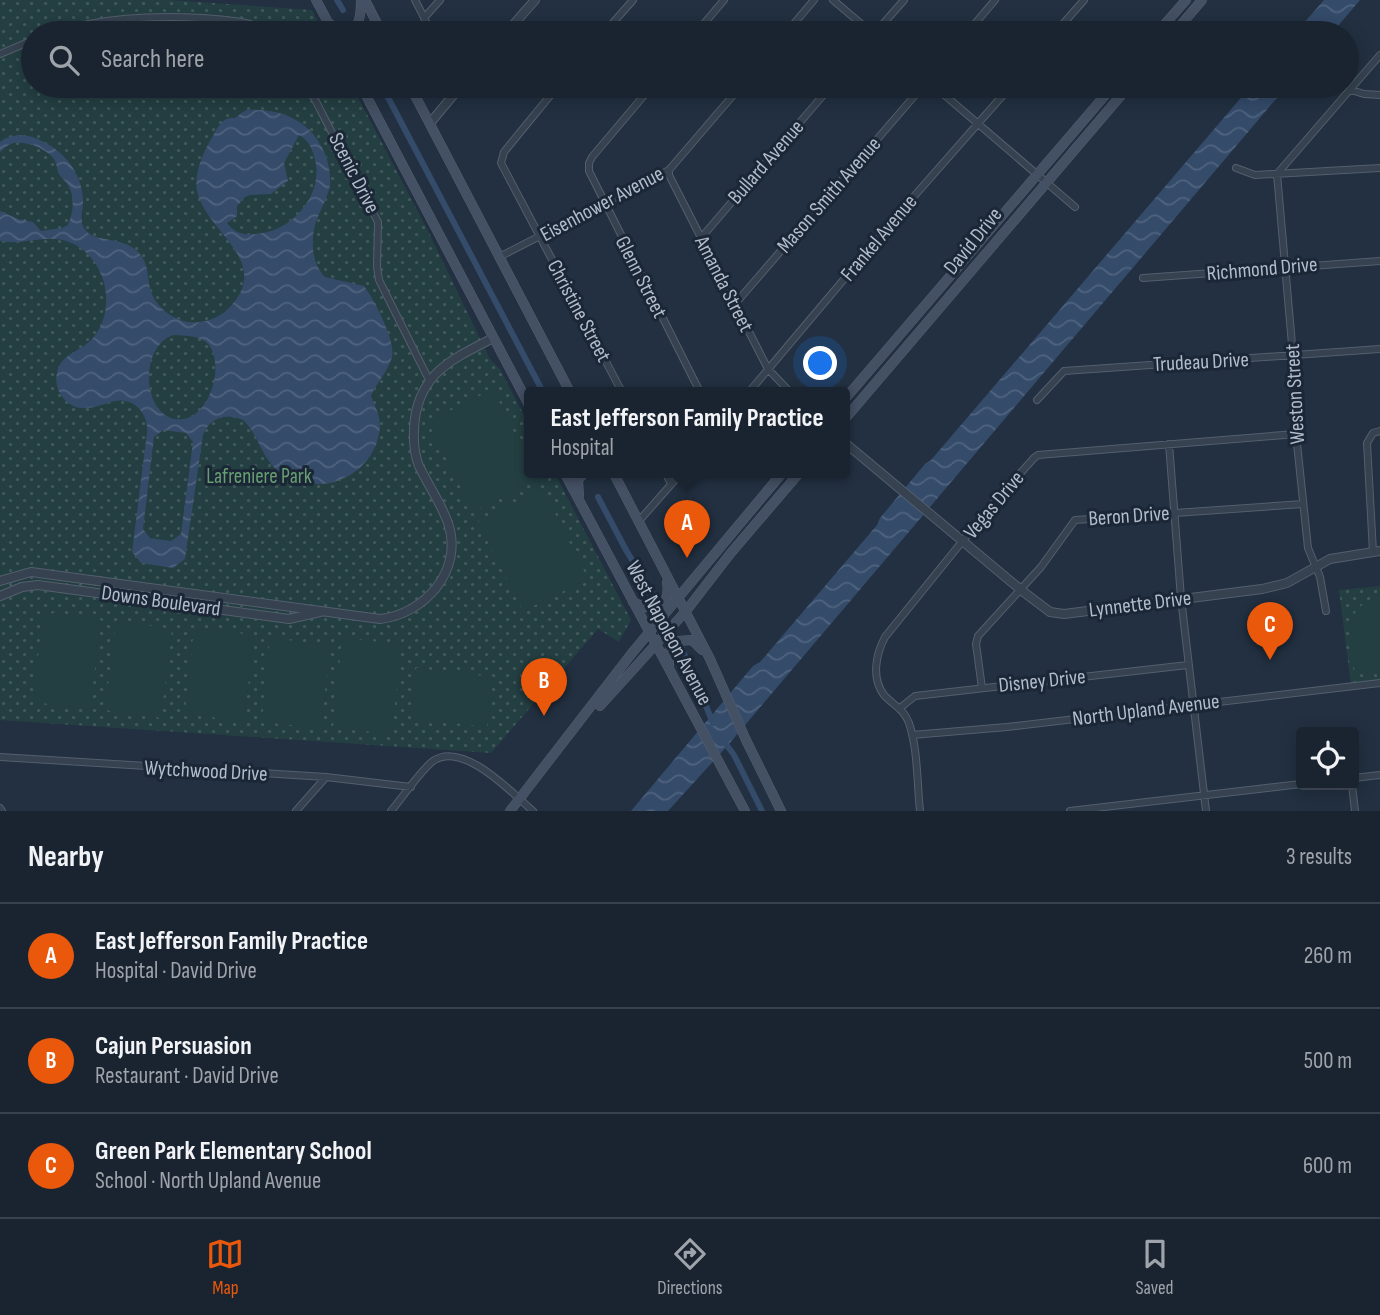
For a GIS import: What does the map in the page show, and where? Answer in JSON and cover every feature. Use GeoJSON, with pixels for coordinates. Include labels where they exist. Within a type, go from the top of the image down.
{"type":"FeatureCollection","features":[{"type":"Feature","properties":{"kind":"main road"},"geometry":{"type":"LineString","coordinates":[[316,0],[327,21]]}},
{"type":"Feature","properties":{"kind":"main road"},"geometry":{"type":"LineString","coordinates":[[358,21],[363,0]]}},
{"type":"Feature","properties":{"kind":"main road"},"geometry":{"type":"LineString","coordinates":[[363,0],[375,21]]}},
{"type":"Feature","properties":{"kind":"main road"},"geometry":{"type":"LineString","coordinates":[[1168,21],[1186,0]]}},
{"type":"Feature","properties":{"kind":"main road"},"geometry":{"type":"LineString","coordinates":[[1184,21],[1202,0]]}},
{"type":"Feature","properties":{"kind":"main road"},"geometry":{"type":"LineString","coordinates":[[367,98],[524,396]]}},
{"type":"Feature","properties":{"kind":"main road"},"geometry":{"type":"LineString","coordinates":[[416,98],[567,387]]}},
{"type":"Feature","properties":{"kind":"main road","name":"David Drive"},"geometry":{"type":"LineString","coordinates":[[850,394],[1103,98]]}},
{"type":"Feature","properties":{"kind":"main road","name":"David Drive"},"geometry":{"type":"LineString","coordinates":[[850,414],[1119,98]]}},
{"type":"Feature","properties":{"kind":"main road"},"geometry":{"type":"LineString","coordinates":[[932,298],[942,306]]}},
{"type":"Feature","properties":{"kind":"main road","name":"West Napoleon Avenue"},"geometry":{"type":"LineString","coordinates":[[567,478],[745,811]]}},
{"type":"Feature","properties":{"kind":"main road"},"geometry":{"type":"LineString","coordinates":[[580,478],[580,503]]}},
{"type":"Feature","properties":{"kind":"main road","name":"West Napoleon Avenue"},"geometry":{"type":"LineString","coordinates":[[614,478],[686,611],[781,811]]}},
{"type":"Feature","properties":{"kind":"main road"},"geometry":{"type":"LineString","coordinates":[[510,811],[649,634],[778,478]]}},
{"type":"Feature","properties":{"kind":"main road"},"geometry":{"type":"LineString","coordinates":[[550,762],[686,611],[795,478]]}},
{"type":"Feature","properties":{"kind":"main road"},"geometry":{"type":"LineString","coordinates":[[632,601],[642,607],[659,607],[666,600],[669,591],[666,575]]}},
{"type":"Feature","properties":{"kind":"main road"},"geometry":{"type":"LineString","coordinates":[[670,670],[669,651],[673,644],[684,639],[692,640],[710,659]]}},
{"type":"Feature","properties":{"kind":"street"},"geometry":{"type":"LineString","coordinates":[[415,0],[426,21]]}},
{"type":"Feature","properties":{"kind":"street"},"geometry":{"type":"LineString","coordinates":[[424,18],[439,0]]}},
{"type":"Feature","properties":{"kind":"street"},"geometry":{"type":"LineString","coordinates":[[517,21],[535,0]]}},
{"type":"Feature","properties":{"kind":"street"},"geometry":{"type":"LineString","coordinates":[[615,21],[633,0]]}},
{"type":"Feature","properties":{"kind":"street"},"geometry":{"type":"LineString","coordinates":[[706,21],[724,0]]}},
{"type":"Feature","properties":{"kind":"street"},"geometry":{"type":"LineString","coordinates":[[796,21],[814,0]]}},
{"type":"Feature","properties":{"kind":"street"},"geometry":{"type":"LineString","coordinates":[[833,0],[859,21]]}},
{"type":"Feature","properties":{"kind":"street"},"geometry":{"type":"LineString","coordinates":[[885,21],[904,0]]}},
{"type":"Feature","properties":{"kind":"street"},"geometry":{"type":"LineString","coordinates":[[977,21],[995,0]]}},
{"type":"Feature","properties":{"kind":"street"},"geometry":{"type":"LineString","coordinates":[[1066,21],[1084,0]]}},
{"type":"Feature","properties":{"kind":"street"},"geometry":{"type":"LineString","coordinates":[[102,21],[162,15],[232,21]]}},
{"type":"Feature","properties":{"kind":"street"},"geometry":{"type":"LineString","coordinates":[[0,54],[21,45]]}},
{"type":"Feature","properties":{"kind":"street"},"geometry":{"type":"LineString","coordinates":[[1359,80],[1380,55]]}},
{"type":"Feature","properties":{"kind":"street"},"geometry":{"type":"LineString","coordinates":[[1359,92],[1380,95]]}},
{"type":"Feature","properties":{"kind":"street","name":"Scenic Drive"},"geometry":{"type":"LineString","coordinates":[[314,98],[375,214],[378,222],[379,280],[429,380]]}},
{"type":"Feature","properties":{"kind":"street"},"geometry":{"type":"LineString","coordinates":[[430,123],[450,98]]}},
{"type":"Feature","properties":{"kind":"street","name":"Christine Street"},"geometry":{"type":"LineString","coordinates":[[548,98],[502,155],[502,165],[619,387]]}},
{"type":"Feature","properties":{"kind":"street","name":"Glenn Street"},"geometry":{"type":"LineString","coordinates":[[642,98],[590,161],[589,172],[697,387]]}},
{"type":"Feature","properties":{"kind":"street","name":"Eisenhower Avenue"},"geometry":{"type":"LineString","coordinates":[[499,257],[669,170],[731,98]]}},
{"type":"Feature","properties":{"kind":"street","name":"Bullard Avenue"},"geometry":{"type":"LineString","coordinates":[[701,238],[821,98]]}},
{"type":"Feature","properties":{"kind":"street","name":"Mason Smith Avenue"},"geometry":{"type":"LineString","coordinates":[[735,304],[913,98]]}},
{"type":"Feature","properties":{"kind":"street"},"geometry":{"type":"LineString","coordinates":[[949,98],[1075,207]]}},
{"type":"Feature","properties":{"kind":"street","name":"Frankel Avenue"},"geometry":{"type":"LineString","coordinates":[[753,387],[1001,98]]}},
{"type":"Feature","properties":{"kind":"street"},"geometry":{"type":"LineString","coordinates":[[1277,174],[1344,98]]}},
{"type":"Feature","properties":{"kind":"street"},"geometry":{"type":"LineString","coordinates":[[1236,168],[1255,175],[1380,168]]}},
{"type":"Feature","properties":{"kind":"street","name":"Amanda Street"},"geometry":{"type":"LineString","coordinates":[[669,170],[669,175],[768,369],[785,387]]}},
{"type":"Feature","properties":{"kind":"street","name":"Weston Street"},"geometry":{"type":"LineString","coordinates":[[1277,174],[1303,504],[1308,548],[1320,577],[1326,611]]}},
{"type":"Feature","properties":{"kind":"street","name":"Richmond Drive"},"geometry":{"type":"LineString","coordinates":[[1143,278],[1380,261]]}},
{"type":"Feature","properties":{"kind":"street"},"geometry":{"type":"LineString","coordinates":[[429,380],[449,361],[493,338]]}},
{"type":"Feature","properties":{"kind":"street","name":"Trudeau Drive"},"geometry":{"type":"LineString","coordinates":[[1037,400],[1064,371],[1380,349]]}},
{"type":"Feature","properties":{"kind":"street","name":"Downs Boulevard"},"geometry":{"type":"LineString","coordinates":[[0,581],[31,572],[380,619],[403,614],[427,598],[447,569],[451,532],[418,463],[414,443],[419,401],[429,380]]}},
{"type":"Feature","properties":{"kind":"street"},"geometry":{"type":"LineString","coordinates":[[1377,551],[1367,443],[1373,433],[1380,431]]}},
{"type":"Feature","properties":{"kind":"street","name":"Vegas Drive"},"geometry":{"type":"LineString","coordinates":[[920,811],[908,720],[900,708],[884,694],[877,680],[880,648],[885,637],[998,498],[1038,455],[1296,434]]}},
{"type":"Feature","properties":{"kind":"street"},"geometry":{"type":"LineString","coordinates":[[1169,444],[1181,598],[1206,811]]}},
{"type":"Feature","properties":{"kind":"street","name":"Lynnette Drive"},"geometry":{"type":"LineString","coordinates":[[850,446],[1050,612],[1064,614],[1262,589],[1287,583],[1333,558],[1377,551]]}},
{"type":"Feature","properties":{"kind":"street"},"geometry":{"type":"LineString","coordinates":[[668,478],[671,484]]}},
{"type":"Feature","properties":{"kind":"street"},"geometry":{"type":"LineString","coordinates":[[638,522],[676,478]]}},
{"type":"Feature","properties":{"kind":"street","name":"Beron Drive"},"geometry":{"type":"LineString","coordinates":[[982,688],[975,644],[978,636],[1041,567],[1075,520],[1303,504]]}},
{"type":"Feature","properties":{"kind":"street","name":"Downs Boulevard"},"geometry":{"type":"LineString","coordinates":[[0,596],[22,587],[38,585],[289,619],[323,611]]}},
{"type":"Feature","properties":{"kind":"street","name":"Disney Drive"},"geometry":{"type":"LineString","coordinates":[[900,708],[915,695],[1188,665]]}},
{"type":"Feature","properties":{"kind":"street","name":"North Upland Avenue"},"geometry":{"type":"LineString","coordinates":[[912,736],[1380,683]]}},
{"type":"Feature","properties":{"kind":"street","name":"Wytchwood Drive"},"geometry":{"type":"LineString","coordinates":[[0,757],[326,777],[411,787]]}},
{"type":"Feature","properties":{"kind":"street"},"geometry":{"type":"LineString","coordinates":[[391,811],[432,762],[454,757],[473,761],[533,811]]}},
{"type":"Feature","properties":{"kind":"street"},"geometry":{"type":"LineString","coordinates":[[1359,777],[1380,775]]}},
{"type":"Feature","properties":{"kind":"street"},"geometry":{"type":"LineString","coordinates":[[296,811],[326,777]]}},
{"type":"Feature","properties":{"kind":"street"},"geometry":{"type":"LineString","coordinates":[[1070,811],[1296,786]]}},
{"type":"Feature","properties":{"kind":"street"},"geometry":{"type":"LineString","coordinates":[[1353,790],[1355,811]]}},
{"type":"Feature","properties":{"kind":"green space","name":"Lafreniere Park"},"geometry":{"type":"Polygon","coordinates":[[[0,0],[170,0],[312,10],[318,21],[21,21],[21,98],[358,98],[428,231],[490,359],[500,369],[524,415],[524,478],[557,478],[631,620],[619,642],[598,629],[491,753],[0,720],[0,0]]]}},
{"type":"Feature","properties":{"kind":"green space"},"geometry":{"type":"Polygon","coordinates":[[[493,389],[524,453],[524,478],[538,480],[473,512],[428,422],[493,389]]]}},
{"type":"Feature","properties":{"kind":"green space"},"geometry":{"type":"Polygon","coordinates":[[[542,488],[588,579],[523,611],[478,521],[542,488]]]}},
{"type":"Feature","properties":{"kind":"green space"},"geometry":{"type":"Polygon","coordinates":[[[1380,586],[1380,681],[1351,685],[1339,590],[1380,586]]]}},
{"type":"Feature","properties":{"kind":"green space"},"geometry":{"type":"Polygon","coordinates":[[[1367,602],[1380,602],[1380,671],[1355,673],[1351,624],[1359,608],[1367,602]]]}},
{"type":"Feature","properties":{"kind":"green space"},"geometry":{"type":"Polygon","coordinates":[[[43,612],[101,620],[90,709],[33,702],[43,612]]]}},
{"type":"Feature","properties":{"kind":"green space"},"geometry":{"type":"Polygon","coordinates":[[[116,621],[172,629],[161,718],[105,710],[116,621]]]}},
{"type":"Feature","properties":{"kind":"green space"},"geometry":{"type":"Polygon","coordinates":[[[194,628],[254,635],[244,721],[185,714],[194,628]]]}},
{"type":"Feature","properties":{"kind":"green space"},"geometry":{"type":"Polygon","coordinates":[[[270,638],[330,645],[321,728],[262,722],[270,638]]]}},
{"type":"Feature","properties":{"kind":"green space"},"geometry":{"type":"Polygon","coordinates":[[[342,638],[401,644],[392,734],[333,728],[342,638]]]}},
{"type":"Feature","properties":{"kind":"green space"},"geometry":{"type":"Polygon","coordinates":[[[416,668],[493,677],[487,727],[411,718],[416,668]]]}},
{"type":"Feature","properties":{"kind":"water"},"geometry":{"type":"Polygon","coordinates":[[[1324,0],[1360,0],[1342,21],[1306,21],[1324,0]]]}},
{"type":"Feature","properties":{"kind":"water"},"geometry":{"type":"Polygon","coordinates":[[[1241,98],[1277,98],[729,744],[668,811],[631,811],[1241,98]]]}},
{"type":"Feature","properties":{"kind":"water"},"geometry":{"type":"Polygon","coordinates":[[[246,110],[283,114],[312,132],[325,154],[330,186],[314,229],[313,244],[317,266],[325,277],[364,286],[391,341],[392,357],[371,396],[380,422],[377,443],[359,469],[346,477],[331,483],[299,482],[276,469],[243,420],[225,417],[214,420],[203,435],[185,559],[173,568],[141,563],[132,552],[147,433],[146,420],[139,409],[122,400],[86,408],[73,406],[61,395],[57,384],[60,364],[67,356],[89,342],[101,326],[106,298],[104,284],[92,259],[69,242],[53,239],[0,241],[0,211],[33,222],[41,231],[68,225],[73,201],[71,191],[59,174],[51,155],[25,143],[10,144],[0,152],[0,142],[22,135],[45,142],[62,155],[75,171],[79,181],[84,228],[94,236],[132,247],[145,261],[150,288],[159,305],[175,318],[199,322],[214,318],[227,310],[240,293],[244,277],[234,248],[203,206],[196,184],[200,162],[217,129],[225,120],[235,118],[246,110]],[[299,135],[284,163],[288,181],[271,194],[245,197],[237,206],[237,216],[227,223],[233,230],[248,234],[270,232],[294,218],[303,208],[311,196],[316,170],[310,146],[299,135]],[[174,335],[162,342],[154,353],[150,368],[149,383],[153,398],[160,410],[170,418],[184,419],[194,415],[209,397],[215,373],[212,350],[206,342],[190,336],[174,335]],[[163,430],[154,437],[143,529],[150,538],[171,541],[181,534],[193,442],[186,433],[163,430]]]}},
{"type":"Feature","properties":{"kind":"waterway"},"geometry":{"type":"LineString","coordinates":[[337,0],[343,10]]}},
{"type":"Feature","properties":{"kind":"waterway"},"geometry":{"type":"LineString","coordinates":[[388,98],[540,387]]}},
{"type":"Feature","properties":{"kind":"waterway"},"geometry":{"type":"LineString","coordinates":[[598,497],[657,601]]}},
{"type":"Feature","properties":{"kind":"waterway"},"geometry":{"type":"LineString","coordinates":[[680,644],[713,723]]}},
{"type":"Feature","properties":{"kind":"waterway"},"geometry":{"type":"LineString","coordinates":[[722,739],[734,755],[762,811]]}},
{"type":"Feature","properties":{"kind":"place","name":"East Jefferson Family Practice"},"geometry":{"type":"Point","coordinates":[687,558]}},
{"type":"Feature","properties":{"kind":"place","name":"Green Park Elementary School"},"geometry":{"type":"Point","coordinates":[1270,660]}},
{"type":"Feature","properties":{"kind":"place","name":"Cajun Persuasion"},"geometry":{"type":"Point","coordinates":[544,716]}}]}
